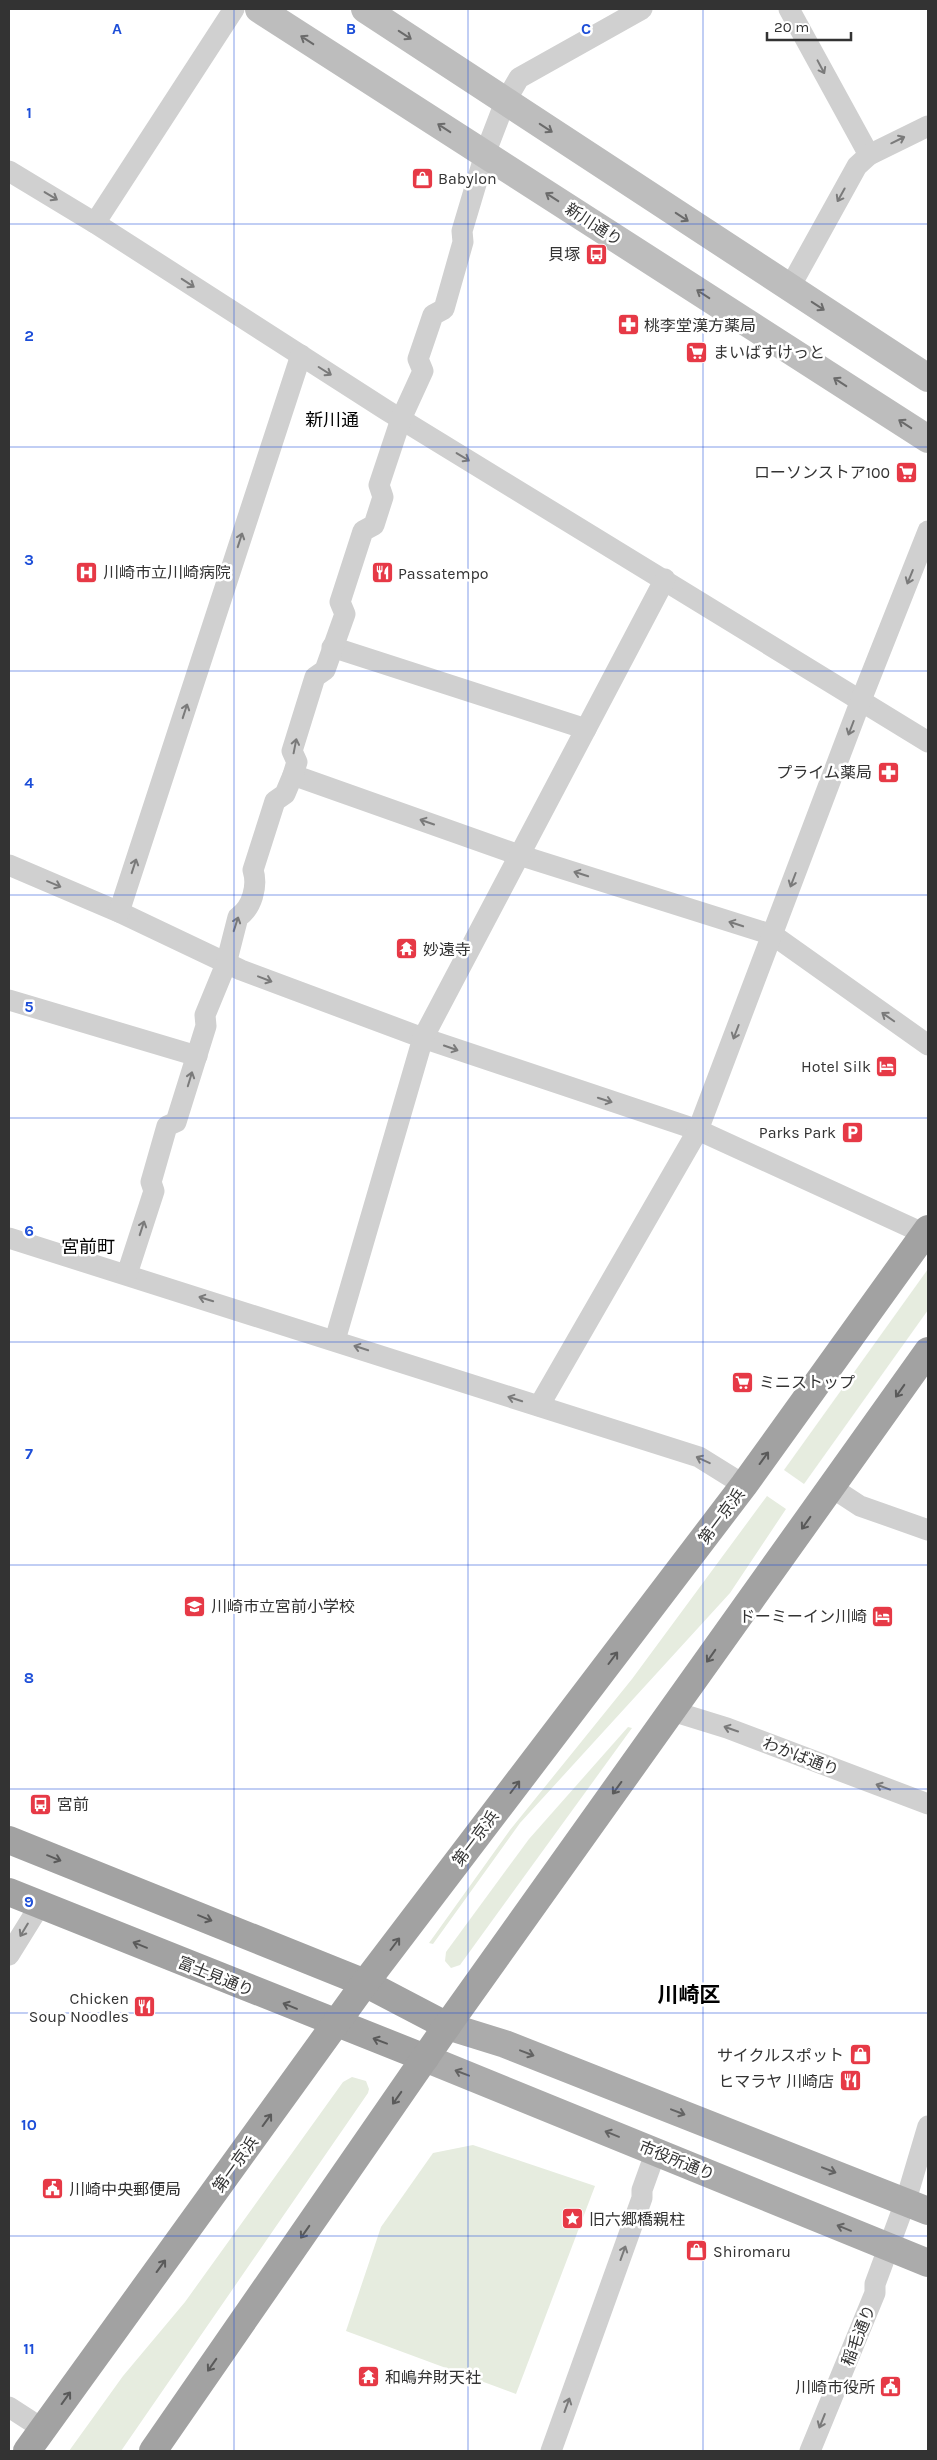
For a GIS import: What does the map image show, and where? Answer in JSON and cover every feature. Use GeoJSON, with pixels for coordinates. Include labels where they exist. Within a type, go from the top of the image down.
{"type":"FeatureCollection","features":[{"type":"Feature","properties":{"kind":"highway","name":"第一京浜"},"geometry":{"type":"LineString","coordinates":[[27,2451],[366,1983],[744,1485],[926,1232]]}},
{"type":"Feature","properties":{"kind":"highway"},"geometry":{"type":"LineString","coordinates":[[153,2451],[447,2026],[928,1351]]}},
{"type":"Feature","properties":{"kind":"highway"},"geometry":{"type":"LineString","coordinates":[[9,1840],[366,1983],[447,2026]]}},
{"type":"Feature","properties":{"kind":"highway","name":"富士見通り"},"geometry":{"type":"LineString","coordinates":[[9,1892],[425,2058]]}},
{"type":"Feature","properties":{"kind":"main road","name":"新川通り"},"geometry":{"type":"LineString","coordinates":[[259,9],[928,439]]}},
{"type":"Feature","properties":{"kind":"main road"},"geometry":{"type":"LineString","coordinates":[[365,9],[928,378]]}},
{"type":"Feature","properties":{"kind":"main road"},"geometry":{"type":"LineString","coordinates":[[447,2026],[505,2044],[917,2205]]}},
{"type":"Feature","properties":{"kind":"main road","name":"市役所通り"},"geometry":{"type":"LineString","coordinates":[[425,2058],[928,2263]]}},
{"type":"Feature","properties":{"kind":"street"},"geometry":{"type":"LineString","coordinates":[[95,223],[234,9]]}},
{"type":"Feature","properties":{"kind":"street"},"geometry":{"type":"LineString","coordinates":[[127,1274],[154,1191],[151,1182],[167,1126],[176,1122],[206,1026],[205,1015],[226,964],[238,917],[246,912],[257,881],[253,870],[276,801],[285,794],[297,762],[292,751],[312,686],[315,677],[324,670],[345,614],[340,602],[363,530],[374,525],[383,497],[379,484],[401,419],[422,371],[418,359],[433,315],[444,310],[463,242],[462,231],[485,154],[505,102],[519,78],[642,9]]}},
{"type":"Feature","properties":{"kind":"street"},"geometry":{"type":"LineString","coordinates":[[789,9],[869,155]]}},
{"type":"Feature","properties":{"kind":"street"},"geometry":{"type":"LineString","coordinates":[[790,287],[857,166],[869,155],[928,126]]}},
{"type":"Feature","properties":{"kind":"street"},"geometry":{"type":"LineString","coordinates":[[9,171],[95,223],[401,419],[665,579],[928,742]]}},
{"type":"Feature","properties":{"kind":"street"},"geometry":{"type":"LineString","coordinates":[[119,912],[301,356]]}},
{"type":"Feature","properties":{"kind":"street"},"geometry":{"type":"LineString","coordinates":[[539,1406],[698,1130],[861,700],[928,531]]}},
{"type":"Feature","properties":{"kind":"street"},"geometry":{"type":"LineString","coordinates":[[335,1340],[423,1038],[665,579]]}},
{"type":"Feature","properties":{"kind":"street"},"geometry":{"type":"LineString","coordinates":[[332,647],[586,729]]}},
{"type":"Feature","properties":{"kind":"street"},"geometry":{"type":"LineString","coordinates":[[292,775],[519,854],[773,935],[928,1044]]}},
{"type":"Feature","properties":{"kind":"street"},"geometry":{"type":"LineString","coordinates":[[9,865],[119,912],[226,964],[423,1038],[698,1130],[926,1232]]}},
{"type":"Feature","properties":{"kind":"street"},"geometry":{"type":"LineString","coordinates":[[9,1000],[197,1056]]}},
{"type":"Feature","properties":{"kind":"street"},"geometry":{"type":"LineString","coordinates":[[9,1238],[699,1457],[744,1485]]}},
{"type":"Feature","properties":{"kind":"street"},"geometry":{"type":"LineString","coordinates":[[831,1487],[860,1506],[928,1530]]}},
{"type":"Feature","properties":{"kind":"street","name":"わかば通り"},"geometry":{"type":"LineString","coordinates":[[672,1711],[727,1728],[928,1804]]}},
{"type":"Feature","properties":{"kind":"street"},"geometry":{"type":"LineString","coordinates":[[9,1955],[40,1904]]}},
{"type":"Feature","properties":{"kind":"street","name":"稲毛通り"},"geometry":{"type":"LineString","coordinates":[[810,2451],[875,2293],[875,2284],[889,2246],[917,2205],[928,2126]]}},
{"type":"Feature","properties":{"kind":"street"},"geometry":{"type":"LineString","coordinates":[[551,2451],[642,2198],[642,2190],[656,2151]]}},
{"type":"Feature","properties":{"kind":"street"},"geometry":{"type":"LineString","coordinates":[[9,2407],[43,2430]]}},
{"type":"Feature","properties":{"kind":"shaded area"},"geometry":{"type":"Polygon","coordinates":[[[928,1269],[928,1310],[804,1484],[784,1470],[928,1269]]]}},
{"type":"Feature","properties":{"kind":"shaded area"},"geometry":{"type":"Polygon","coordinates":[[[767,1496],[786,1509],[730,1593],[520,1823],[433,1944],[429,1943],[510,1830],[632,1679],[767,1496]]]}},
{"type":"Feature","properties":{"kind":"shaded area"},"geometry":{"type":"Polygon","coordinates":[[[628,1727],[632,1728],[460,1965],[451,1968],[445,1961],[446,1952],[529,1839],[628,1727]]]}},
{"type":"Feature","properties":{"kind":"shaded area"},"geometry":{"type":"Polygon","coordinates":[[[352,2077],[366,2081],[369,2089],[368,2093],[121,2451],[69,2451],[123,2376],[185,2302],[343,2082],[352,2077]]]}},
{"type":"Feature","properties":{"kind":"shaded area"},"geometry":{"type":"Polygon","coordinates":[[[473,2145],[595,2186],[516,2394],[346,2331],[381,2227],[433,2153],[473,2145]]]}},
{"type":"Feature","properties":{"kind":"place","name":"Babylon"},"geometry":{"type":"Point","coordinates":[422,178]}},
{"type":"Feature","properties":{"kind":"place","name":"貝塚"},"geometry":{"type":"Point","coordinates":[596,254]}},
{"type":"Feature","properties":{"kind":"place","name":"桃李堂漢方薬局"},"geometry":{"type":"Point","coordinates":[628,325]}},
{"type":"Feature","properties":{"kind":"place","name":"まいばすけっと"},"geometry":{"type":"Point","coordinates":[697,352]}},
{"type":"Feature","properties":{"kind":"place","name":"ローソンストア100"},"geometry":{"type":"Point","coordinates":[906,472]}},
{"type":"Feature","properties":{"kind":"place","name":"川崎市立川崎病院"},"geometry":{"type":"Point","coordinates":[87,572]}},
{"type":"Feature","properties":{"kind":"place","name":"Passatempo"},"geometry":{"type":"Point","coordinates":[382,573]}},
{"type":"Feature","properties":{"kind":"place","name":"プライム薬局"},"geometry":{"type":"Point","coordinates":[888,772]}},
{"type":"Feature","properties":{"kind":"place","name":"妙遠寺"},"geometry":{"type":"Point","coordinates":[407,949]}},
{"type":"Feature","properties":{"kind":"place","name":"Hotel Silk"},"geometry":{"type":"Point","coordinates":[887,1066]}},
{"type":"Feature","properties":{"kind":"place","name":"Parks Park"},"geometry":{"type":"Point","coordinates":[852,1132]}},
{"type":"Feature","properties":{"kind":"place","name":"ミニストップ"},"geometry":{"type":"Point","coordinates":[743,1382]}},
{"type":"Feature","properties":{"kind":"place","name":"川崎市立宮前小学校"},"geometry":{"type":"Point","coordinates":[195,1606]}},
{"type":"Feature","properties":{"kind":"place","name":"ドーミーイン川崎"},"geometry":{"type":"Point","coordinates":[883,1616]}},
{"type":"Feature","properties":{"kind":"place","name":"宮前"},"geometry":{"type":"Point","coordinates":[41,1804]}},
{"type":"Feature","properties":{"kind":"place","name":"Chicken Soup Noodles"},"geometry":{"type":"Point","coordinates":[145,2007]}},
{"type":"Feature","properties":{"kind":"place","name":"サイクルスポット"},"geometry":{"type":"Point","coordinates":[860,2055]}},
{"type":"Feature","properties":{"kind":"place","name":"ヒマラヤ 川崎店"},"geometry":{"type":"Point","coordinates":[850,2081]}},
{"type":"Feature","properties":{"kind":"place","name":"川崎中央郵便局"},"geometry":{"type":"Point","coordinates":[53,2189]}},
{"type":"Feature","properties":{"kind":"place","name":"旧六郷橋親柱"},"geometry":{"type":"Point","coordinates":[573,2219]}},
{"type":"Feature","properties":{"kind":"place","name":"Shiromaru"},"geometry":{"type":"Point","coordinates":[697,2251]}},
{"type":"Feature","properties":{"kind":"place","name":"和嶋弁財天社"},"geometry":{"type":"Point","coordinates":[369,2377]}},
{"type":"Feature","properties":{"kind":"place","name":"川崎市役所"},"geometry":{"type":"Point","coordinates":[891,2387]}},
{"type":"Feature","properties":{"kind":"district","name":"新川通"},"geometry":{"type":"Point","coordinates":[332,420]}},
{"type":"Feature","properties":{"kind":"district","name":"宮前町"},"geometry":{"type":"Point","coordinates":[88,1247]}},
{"type":"Feature","properties":{"kind":"district","name":"川崎区"},"geometry":{"type":"Point","coordinates":[689,1995]}}]}
